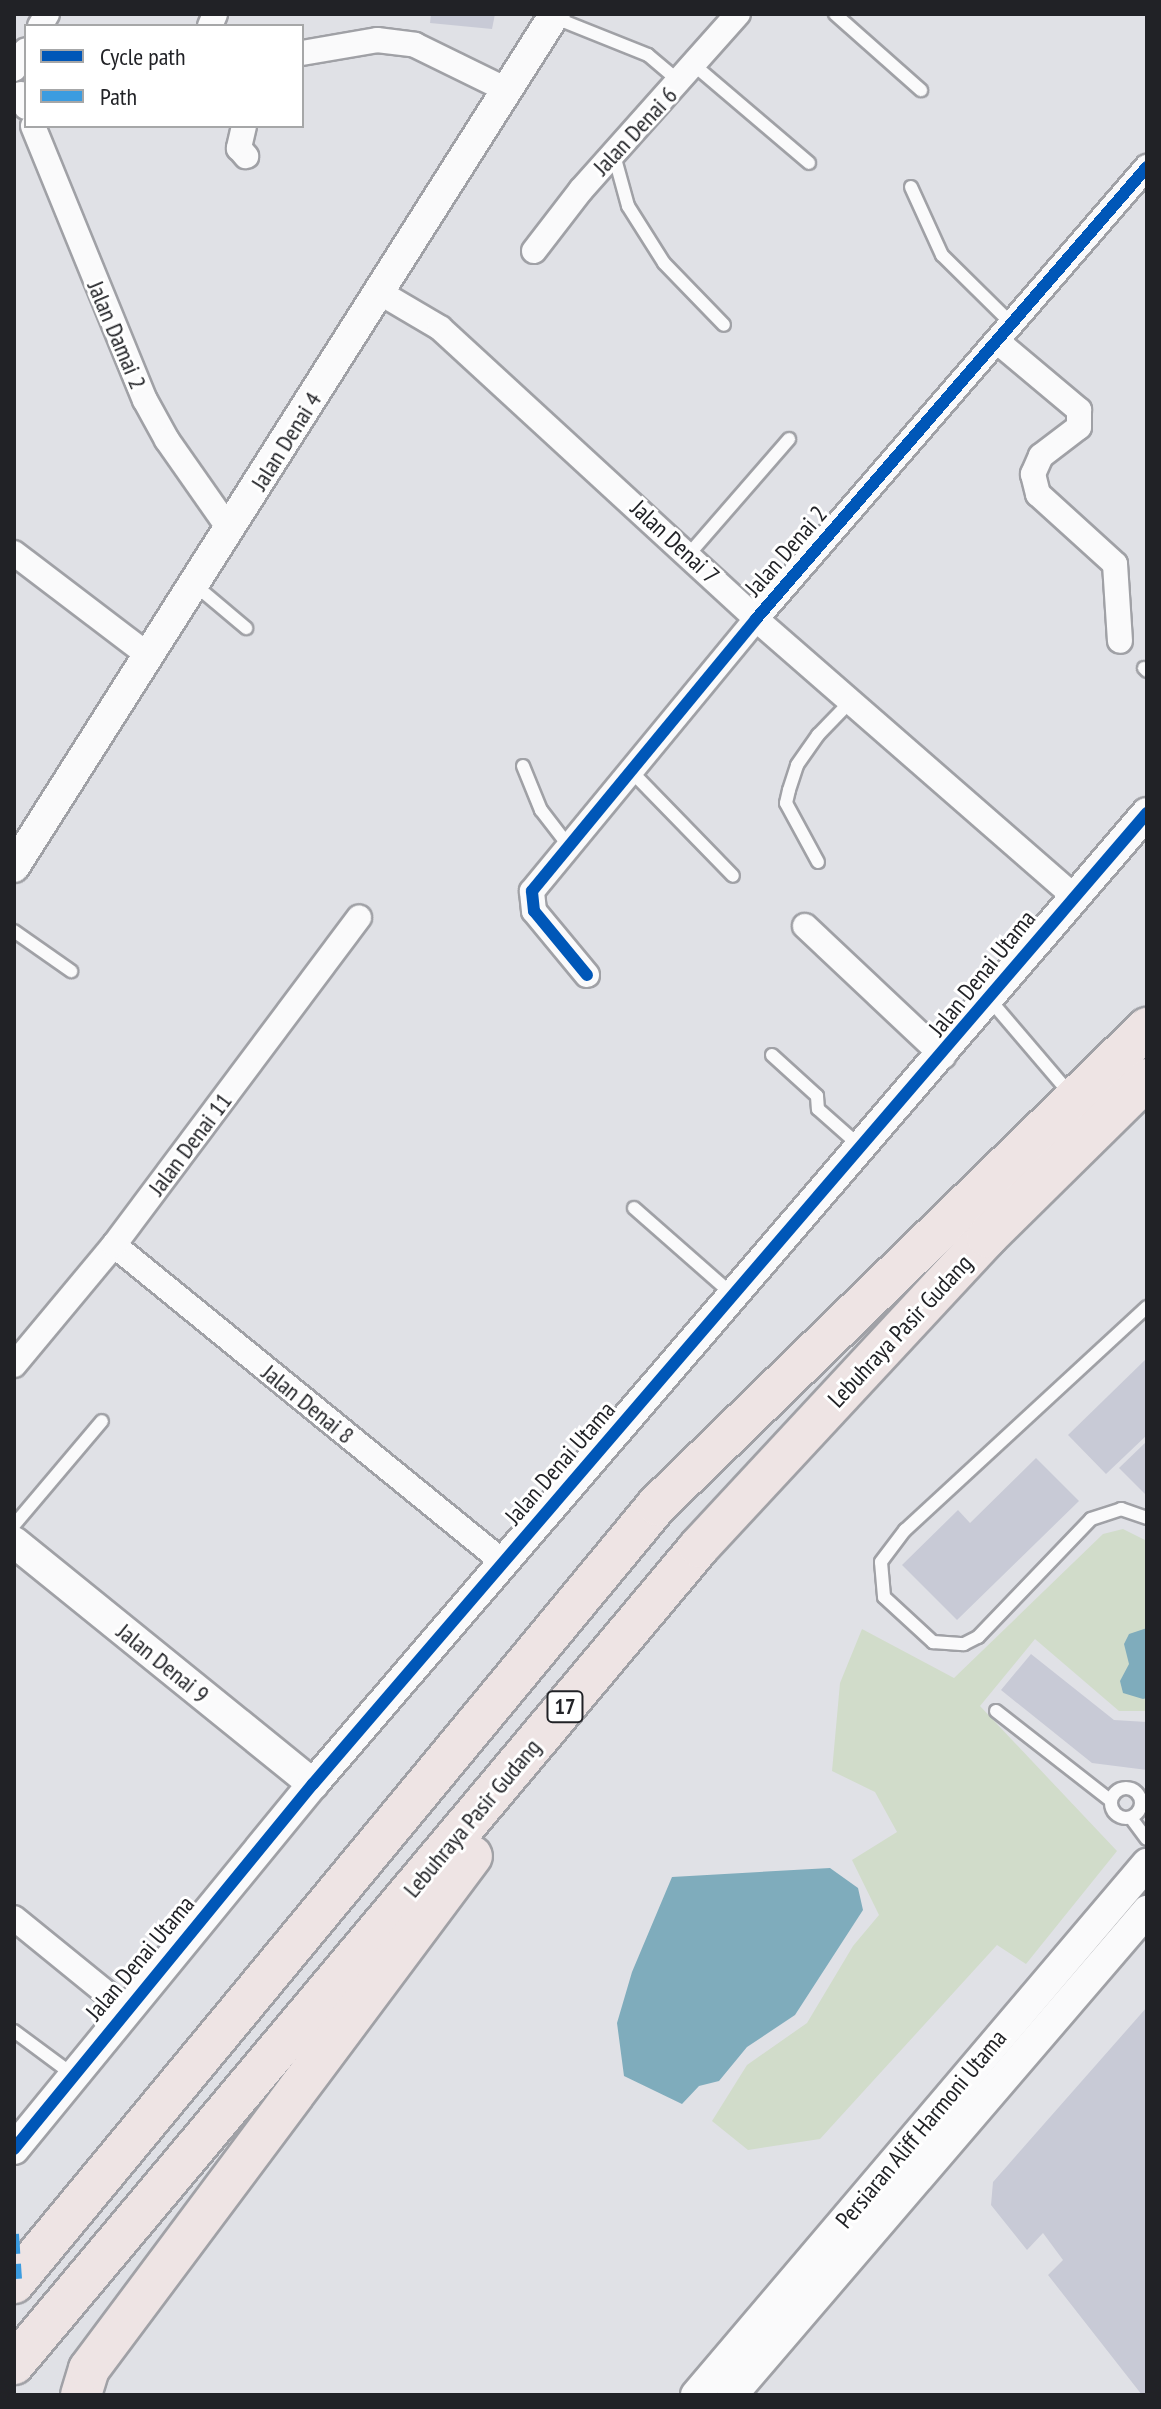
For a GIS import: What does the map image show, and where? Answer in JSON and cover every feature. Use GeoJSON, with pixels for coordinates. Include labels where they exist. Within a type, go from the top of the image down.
{"type":"FeatureCollection","features":[{"type":"Feature","properties":{"kind":"highway","name":"Lebuhraya Pasir Gudang"},"geometry":{"type":"LineString","coordinates":[[14,2283],[657,1505],[1147,1028]]}},
{"type":"Feature","properties":{"kind":"highway","name":"Lebuhraya Pasir Gudang"},"geometry":{"type":"LineString","coordinates":[[14,2364],[699,1547],[987,1237],[1147,1079]]}},
{"type":"Feature","properties":{"kind":"highway"},"geometry":{"type":"LineString","coordinates":[[81,2395],[89,2369],[699,1547]]}},
{"type":"Feature","properties":{"kind":"street","name":"Jalan Denai 6"},"geometry":{"type":"LineString","coordinates":[[534,251],[738,14]]}},
{"type":"Feature","properties":{"kind":"street","name":"Jalan Denai 4"},"geometry":{"type":"LineString","coordinates":[[14,867],[554,16]]}},
{"type":"Feature","properties":{"kind":"street"},"geometry":{"type":"LineString","coordinates":[[313,51],[377,40],[415,45],[505,89]]}},
{"type":"Feature","properties":{"kind":"street","name":"Jalan Damai 2"},"geometry":{"type":"LineString","coordinates":[[34,128],[70,225],[145,400],[167,440],[230,530]]}},
{"type":"Feature","properties":{"kind":"street"},"geometry":{"type":"LineString","coordinates":[[244,128],[239,148],[246,156]]}},
{"type":"Feature","properties":{"kind":"street","name":"Jalan Denai 2"},"geometry":{"type":"LineString","coordinates":[[587,975],[541,921],[531,902],[532,891],[756,619],[1147,167]]}},
{"type":"Feature","properties":{"kind":"street","name":"Jalan Denai 7"},"geometry":{"type":"LineString","coordinates":[[379,292],[440,328],[690,553],[756,619],[1073,896]]}},
{"type":"Feature","properties":{"kind":"street"},"geometry":{"type":"LineString","coordinates":[[1005,333],[1079,410],[1079,427],[1041,456],[1033,474],[1038,494],[1115,564],[1120,641]]}},
{"type":"Feature","properties":{"kind":"street"},"geometry":{"type":"LineString","coordinates":[[14,553],[149,656]]}},
{"type":"Feature","properties":{"kind":"street","name":"Jalan Denai Utama"},"geometry":{"type":"LineString","coordinates":[[14,2149],[72,2074],[313,1784],[864,1149],[1073,896],[1147,813]]}},
{"type":"Feature","properties":{"kind":"street","name":"Jalan Denai 11"},"geometry":{"type":"LineString","coordinates":[[14,1365],[114,1245],[359,918]]}},
{"type":"Feature","properties":{"kind":"street"},"geometry":{"type":"LineString","coordinates":[[805,926],[943,1056]]}},
{"type":"Feature","properties":{"kind":"street","name":"Jalan Denai 8"},"geometry":{"type":"LineString","coordinates":[[114,1245],[503,1562]]}},
{"type":"Feature","properties":{"kind":"street","name":"Jalan Denai 9"},"geometry":{"type":"LineString","coordinates":[[14,1542],[313,1784]]}},
{"type":"Feature","properties":{"kind":"street","name":"Persiaran Aliff Harmoni Utama"},"geometry":{"type":"LineString","coordinates":[[696,2395],[1147,1864]]}},
{"type":"Feature","properties":{"kind":"street","name":"Persiaran Aliff Harmoni Utama"},"geometry":{"type":"LineString","coordinates":[[732,2395],[1147,1911]]}},
{"type":"Feature","properties":{"kind":"street"},"geometry":{"type":"LineString","coordinates":[[14,1918],[126,2009]]}},
{"type":"Feature","properties":{"kind":"lane"},"geometry":{"type":"LineString","coordinates":[[835,14],[921,90]]}},
{"type":"Feature","properties":{"kind":"lane"},"geometry":{"type":"LineString","coordinates":[[554,16],[687,73],[809,163]]}},
{"type":"Feature","properties":{"kind":"lane"},"geometry":{"type":"LineString","coordinates":[[614,155],[628,206],[664,263],[724,325]]}},
{"type":"Feature","properties":{"kind":"lane"},"geometry":{"type":"LineString","coordinates":[[911,187],[942,255],[1005,333]]}},
{"type":"Feature","properties":{"kind":"lane"},"geometry":{"type":"LineString","coordinates":[[690,553],[789,439]]}},
{"type":"Feature","properties":{"kind":"lane"},"geometry":{"type":"LineString","coordinates":[[195,585],[246,628]]}},
{"type":"Feature","properties":{"kind":"lane"},"geometry":{"type":"LineString","coordinates":[[818,862],[786,803],[811,745],[851,701]]}},
{"type":"Feature","properties":{"kind":"lane"},"geometry":{"type":"LineString","coordinates":[[523,766],[541,810],[568,845]]}},
{"type":"Feature","properties":{"kind":"lane"},"geometry":{"type":"LineString","coordinates":[[631,771],[733,876]]}},
{"type":"Feature","properties":{"kind":"lane"},"geometry":{"type":"LineString","coordinates":[[14,931],[71,971]]}},
{"type":"Feature","properties":{"kind":"lane"},"geometry":{"type":"LineString","coordinates":[[990,1000],[1073,1098]]}},
{"type":"Feature","properties":{"kind":"lane"},"geometry":{"type":"LineString","coordinates":[[772,1055],[817,1096],[818,1109],[864,1149]]}},
{"type":"Feature","properties":{"kind":"lane"},"geometry":{"type":"LineString","coordinates":[[634,1208],[734,1296]]}},
{"type":"Feature","properties":{"kind":"lane"},"geometry":{"type":"LineString","coordinates":[[1147,1307],[905,1530],[881,1562],[884,1597],[933,1642],[964,1644],[978,1637],[1091,1519],[1121,1509],[1147,1518]]}},
{"type":"Feature","properties":{"kind":"lane"},"geometry":{"type":"LineString","coordinates":[[14,1525],[102,1421]]}},
{"type":"Feature","properties":{"kind":"lane"},"geometry":{"type":"LineString","coordinates":[[996,1711],[1111,1801],[1118,1816],[1131,1818],[1147,1839]]}},
{"type":"Feature","properties":{"kind":"lane"},"geometry":{"type":"LineString","coordinates":[[1111,1801],[1124,1788],[1133,1790],[1144,1800],[1131,1818]]}},
{"type":"Feature","properties":{"kind":"lane"},"geometry":{"type":"LineString","coordinates":[[14,2031],[72,2074]]}},
{"type":"Feature","properties":{"kind":"green space"},"geometry":{"type":"Polygon","coordinates":[[[1123,1529],[1147,1541],[1147,1711],[1119,1711],[1035,1639],[980,1706],[1117,1851],[1026,1964],[997,1945],[820,2139],[748,2150],[712,2121],[747,2065],[807,2023],[853,1946],[879,1915],[852,1860],[897,1832],[875,1792],[832,1771],[840,1683],[862,1629],[954,1678],[1103,1534],[1123,1529]]]}},
{"type":"Feature","properties":{"kind":"water"},"geometry":{"type":"Polygon","coordinates":[[[1147,1628],[1147,1698],[1143,1699],[1123,1693],[1120,1681],[1129,1664],[1124,1644],[1129,1634],[1147,1628]]]}},
{"type":"Feature","properties":{"kind":"water"},"geometry":{"type":"Polygon","coordinates":[[[830,1868],[858,1888],[863,1910],[795,2015],[747,2047],[719,2081],[699,2086],[682,2104],[624,2076],[617,2023],[632,1972],[672,1877],[830,1868]]]}},
{"type":"Feature","properties":{"kind":"building"},"geometry":{"type":"Polygon","coordinates":[[[431,14],[495,14],[492,29],[430,23],[431,14]]]}},
{"type":"Feature","properties":{"kind":"building"},"geometry":{"type":"Polygon","coordinates":[[[1147,1358],[1147,1435],[1106,1474],[1068,1435],[1147,1358]]]}},
{"type":"Feature","properties":{"kind":"building"},"geometry":{"type":"Polygon","coordinates":[[[1147,1441],[1147,1496],[1119,1468],[1147,1441]]]}},
{"type":"Feature","properties":{"kind":"building"},"geometry":{"type":"Polygon","coordinates":[[[1036,1458],[1079,1501],[957,1620],[902,1565],[958,1510],[970,1523],[1036,1458]]]}},
{"type":"Feature","properties":{"kind":"building"},"geometry":{"type":"Polygon","coordinates":[[[1031,1654],[1114,1720],[1147,1722],[1147,1770],[1092,1763],[1001,1690],[1031,1654]]]}},
{"type":"Feature","properties":{"kind":"building"},"geometry":{"type":"Polygon","coordinates":[[[1147,2007],[1147,2395],[1142,2395],[1048,2275],[1063,2260],[1043,2233],[1027,2250],[991,2205],[993,2182],[1147,2007]]]}},
{"type":"Feature","properties":{"kind":"marked path"},"geometry":{"type":"LineString","coordinates":[[14,2234],[17,2279]]}},
{"type":"Feature","properties":{"kind":"cycle path"},"geometry":{"type":"LineString","coordinates":[[587,975],[534,911],[532,891],[756,619],[1147,167]]}},
{"type":"Feature","properties":{"kind":"cycle path"},"geometry":{"type":"LineString","coordinates":[[14,2149],[313,1784],[1147,813]]}}]}
